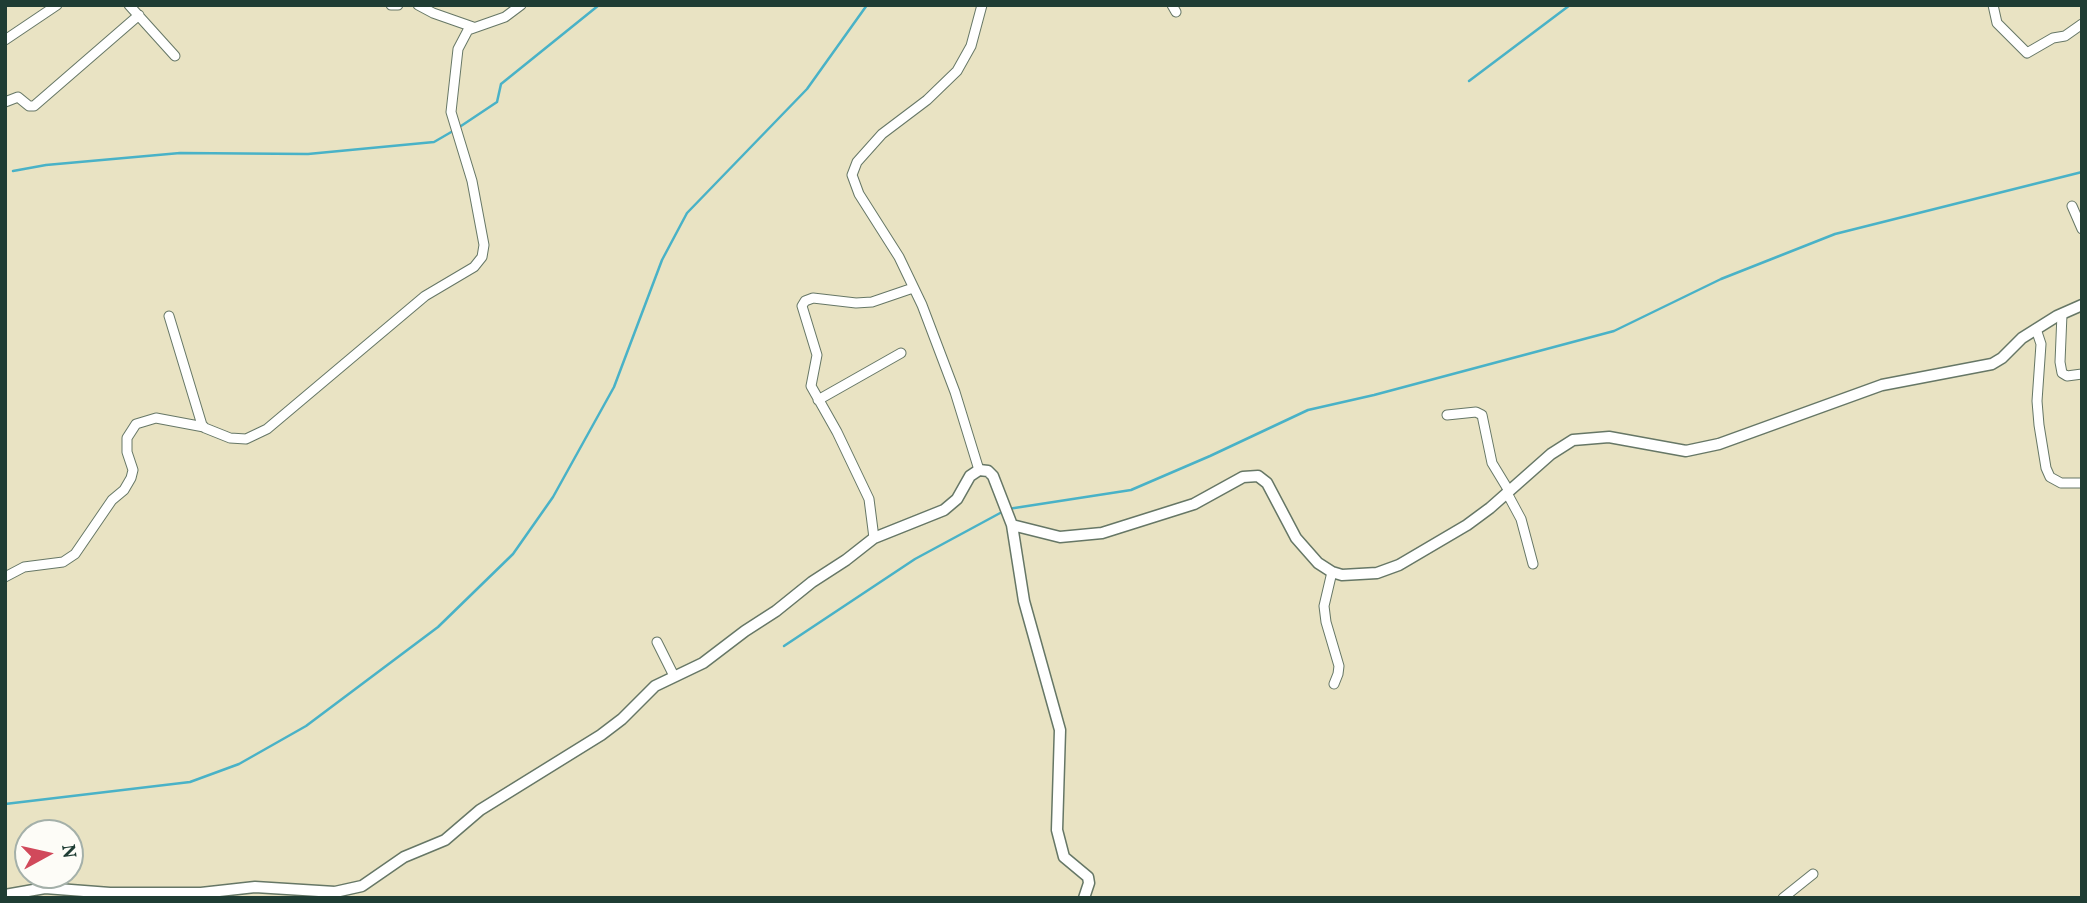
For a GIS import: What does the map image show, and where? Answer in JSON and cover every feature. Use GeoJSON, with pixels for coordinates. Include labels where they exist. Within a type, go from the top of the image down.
{"type":"FeatureCollection","features":[{"type":"Feature","properties":{"kind":"street"},"geometry":{"type":"LineString","coordinates":[[5,40],[57,5]]}},
{"type":"Feature","properties":{"kind":"street"},"geometry":{"type":"LineString","coordinates":[[129,5],[175,56]]}},
{"type":"Feature","properties":{"kind":"street"},"geometry":{"type":"LineString","coordinates":[[391,5],[398,5]]}},
{"type":"Feature","properties":{"kind":"street"},"geometry":{"type":"LineString","coordinates":[[418,5],[473,27]]}},
{"type":"Feature","properties":{"kind":"street"},"geometry":{"type":"LineString","coordinates":[[5,577],[24,567],[63,562],[75,554],[112,500],[131,478],[133,470],[127,452],[127,438],[136,424],[156,418],[204,426],[230,438],[255,436],[313,391],[425,296],[479,262],[484,238],[472,181],[452,116],[458,49],[464,34],[473,27],[505,17],[521,5]]}},
{"type":"Feature","properties":{"kind":"street"},"geometry":{"type":"LineString","coordinates":[[979,470],[945,364],[899,257],[854,184],[854,167],[882,134],[927,100],[957,71],[971,46],[982,5]]}},
{"type":"Feature","properties":{"kind":"street"},"geometry":{"type":"LineString","coordinates":[[1993,5],[1997,23],[2027,52],[2053,38],[2065,36],[2082,24]]}},
{"type":"Feature","properties":{"kind":"street"},"geometry":{"type":"LineString","coordinates":[[5,102],[18,97],[29,106],[34,106],[139,15]]}},
{"type":"Feature","properties":{"kind":"street"},"geometry":{"type":"LineString","coordinates":[[2073,206],[2082,229]]}},
{"type":"Feature","properties":{"kind":"street"},"geometry":{"type":"LineString","coordinates":[[874,538],[869,499],[838,432],[811,386],[817,349],[803,303],[813,298],[865,303],[913,288]]}},
{"type":"Feature","properties":{"kind":"street"},"geometry":{"type":"LineString","coordinates":[[1008,515],[1060,537],[1088,536],[1141,523],[1194,504],[1243,477],[1258,475],[1267,483],[1296,538],[1318,563],[1332,572],[1357,575],[1392,568],[1467,525],[1551,453],[1573,440],[1609,437],[1686,450],[1709,447],[1882,385],[1992,364],[2016,342],[2082,304]]}},
{"type":"Feature","properties":{"kind":"street"},"geometry":{"type":"LineString","coordinates":[[2062,314],[2062,373],[2067,376],[2082,374]]}},
{"type":"Feature","properties":{"kind":"street"},"geometry":{"type":"LineString","coordinates":[[169,316],[204,426]]}},
{"type":"Feature","properties":{"kind":"street"},"geometry":{"type":"LineString","coordinates":[[2036,329],[2041,344],[2039,425],[2046,468],[2050,477],[2061,483],[2082,483]]}},
{"type":"Feature","properties":{"kind":"street"},"geometry":{"type":"LineString","coordinates":[[818,400],[901,353]]}},
{"type":"Feature","properties":{"kind":"street"},"geometry":{"type":"LineString","coordinates":[[1447,415],[1476,412],[1482,415],[1492,463],[1521,519],[1534,564]]}},
{"type":"Feature","properties":{"kind":"street"},"geometry":{"type":"LineString","coordinates":[[5,895],[45,888],[110,893],[201,893],[255,887],[324,892],[349,890],[370,881],[404,857],[446,841],[480,810],[601,735],[622,719],[647,692],[709,659],[874,538],[944,510],[957,499],[970,476],[979,470],[988,471],[993,476],[1008,515],[1028,619],[1060,730],[1057,830],[1064,857],[1088,877],[1089,883],[1084,898]]}},
{"type":"Feature","properties":{"kind":"street"},"geometry":{"type":"LineString","coordinates":[[1332,572],[1324,606],[1339,666],[1334,684]]}},
{"type":"Feature","properties":{"kind":"street"},"geometry":{"type":"LineString","coordinates":[[657,642],[674,676]]}},
{"type":"Feature","properties":{"kind":"street"},"geometry":{"type":"LineString","coordinates":[[1783,898],[1813,874]]}},
{"type":"Feature","properties":{"kind":"waterway"},"geometry":{"type":"LineString","coordinates":[[458,128],[497,102],[501,84],[599,5]]}},
{"type":"Feature","properties":{"kind":"waterway"},"geometry":{"type":"LineString","coordinates":[[5,804],[190,782],[239,764],[306,726],[438,627],[513,554],[553,497],[614,387],[662,260],[687,213],[807,89],[867,5]]}},
{"type":"Feature","properties":{"kind":"waterway"},"geometry":{"type":"LineString","coordinates":[[1469,81],[1570,5]]}},
{"type":"Feature","properties":{"kind":"waterway"},"geometry":{"type":"LineString","coordinates":[[13,171],[46,165],[180,153],[308,154],[434,142],[453,131]]}},
{"type":"Feature","properties":{"kind":"waterway"},"geometry":{"type":"LineString","coordinates":[[1008,509],[1131,490],[1308,410],[1614,331],[1721,279],[1835,234],[2082,172]]}},
{"type":"Feature","properties":{"kind":"waterway"},"geometry":{"type":"LineString","coordinates":[[784,646],[915,559],[1002,512]]}}]}
